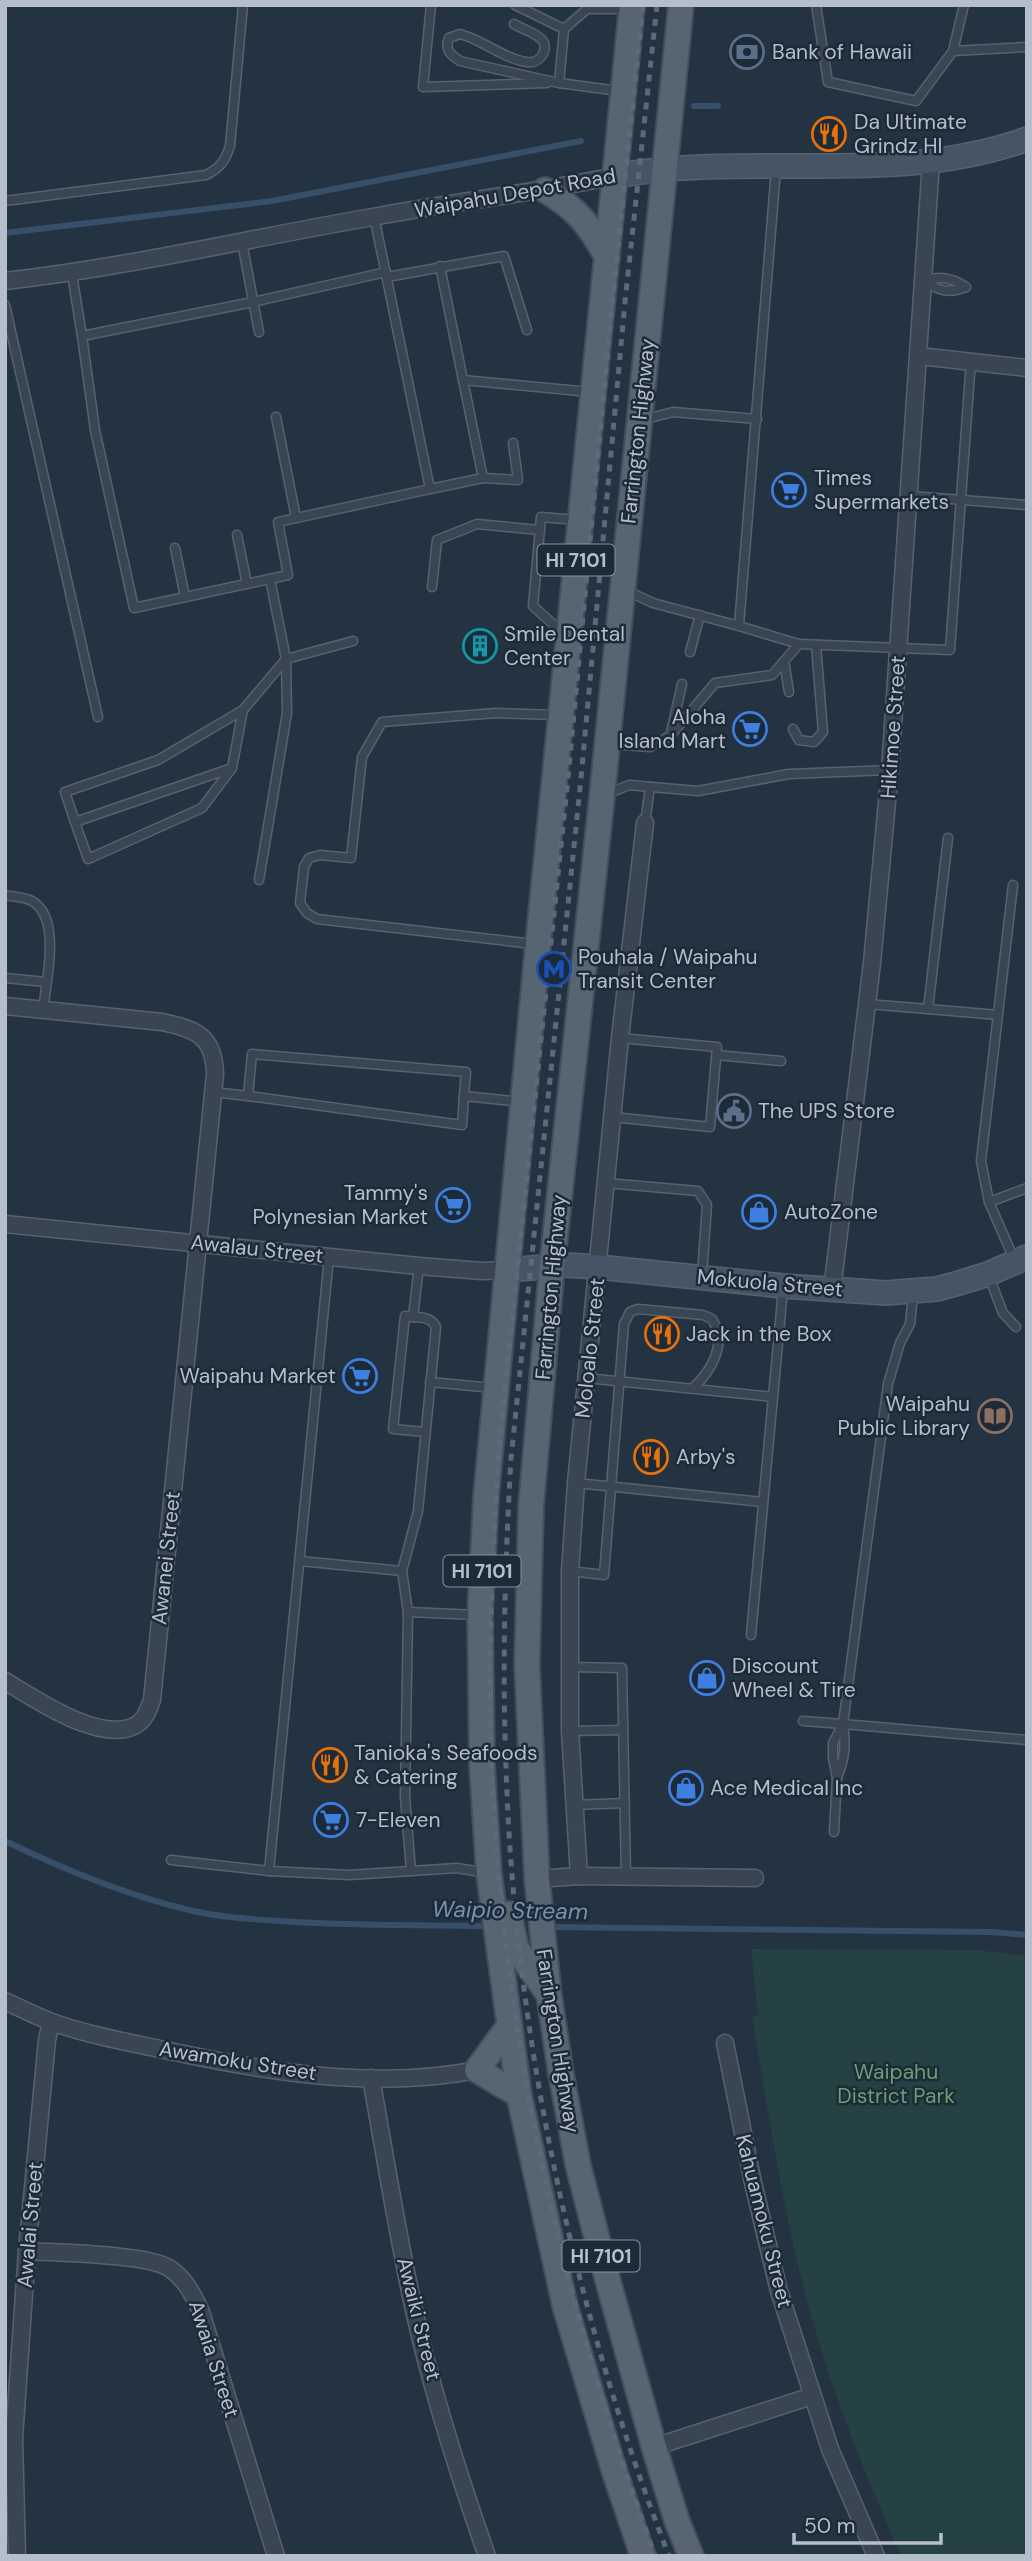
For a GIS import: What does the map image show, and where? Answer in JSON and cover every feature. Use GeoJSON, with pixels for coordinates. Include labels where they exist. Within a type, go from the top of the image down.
{"type":"FeatureCollection","features":[{"type":"Feature","properties":{"kind":"main road","name":"Farrington Highway"},"geometry":{"type":"LineString","coordinates":[[681,5],[552,1266],[531,1506],[528,1689],[543,1948],[578,2165],[654,2447],[691,2556]]}},
{"type":"Feature","properties":{"kind":"main road","name":"Farrington Highway"},"geometry":{"type":"LineString","coordinates":[[632,7],[496,1388],[486,1497],[480,1615],[482,1766],[489,1874],[500,1906],[507,1948],[509,2026],[519,2095],[565,2306],[643,2556]]}},
{"type":"Feature","properties":{"kind":"main road"},"geometry":{"type":"LineString","coordinates":[[545,190],[578,213],[590,226],[607,257]]}},
{"type":"Feature","properties":{"kind":"main road"},"geometry":{"type":"LineString","coordinates":[[507,1948],[549,1995]]}},
{"type":"Feature","properties":{"kind":"main road"},"geometry":{"type":"LineString","coordinates":[[509,2026],[477,2070],[519,2095]]}},
{"type":"Feature","properties":{"kind":"street","name":"Waipahu Depot Road"},"geometry":{"type":"LineString","coordinates":[[5,281],[72,274],[374,216],[545,190],[665,168],[931,162],[1026,143]]}},
{"type":"Feature","properties":{"kind":"street","name":"Hikimoe Street"},"geometry":{"type":"LineString","coordinates":[[832,1290],[867,1004],[890,770],[931,162]]}},
{"type":"Feature","properties":{"kind":"street"},"geometry":{"type":"LineString","coordinates":[[919,356],[1027,368]]}},
{"type":"Feature","properties":{"kind":"street","name":"Moloalo Street"},"geometry":{"type":"LineString","coordinates":[[579,1876],[570,1731],[570,1571],[576,1483],[612,1117],[645,823]]}},
{"type":"Feature","properties":{"kind":"street","name":"Awanei Street"},"geometry":{"type":"LineString","coordinates":[[5,1006],[162,1022],[184,1027],[198,1033],[209,1044],[214,1058],[213,1092],[152,1700],[146,1715],[136,1726],[110,1731],[66,1716],[5,1681]]}},
{"type":"Feature","properties":{"kind":"street","name":"Awalau Street"},"geometry":{"type":"LineString","coordinates":[[5,1224],[419,1266],[508,1270]]}},
{"type":"Feature","properties":{"kind":"street","name":"Mokuola Street"},"geometry":{"type":"LineString","coordinates":[[508,1270],[552,1266],[598,1267],[783,1286],[886,1293],[937,1289],[988,1274],[1021,1260]]}},
{"type":"Feature","properties":{"kind":"street"},"geometry":{"type":"LineString","coordinates":[[537,1879],[579,1876],[755,1878]]}},
{"type":"Feature","properties":{"kind":"street","name":"Awamoku Street"},"geometry":{"type":"LineString","coordinates":[[5,2001],[51,2022],[140,2045],[231,2064],[299,2073],[371,2078],[440,2077],[477,2070]]}},
{"type":"Feature","properties":{"kind":"street","name":"Awalai Street"},"geometry":{"type":"LineString","coordinates":[[17,2556],[14,2438],[27,2251],[47,2040],[51,2022]]}},
{"type":"Feature","properties":{"kind":"street","name":"Kahuamoku Street"},"geometry":{"type":"LineString","coordinates":[[725,2043],[767,2246],[830,2449],[876,2556]]}},
{"type":"Feature","properties":{"kind":"street","name":"Awaiki Street"},"geometry":{"type":"LineString","coordinates":[[371,2078],[415,2313],[469,2504],[487,2556]]}},
{"type":"Feature","properties":{"kind":"street","name":"Awaia Street"},"geometry":{"type":"LineString","coordinates":[[27,2251],[140,2260],[168,2267],[189,2286],[201,2312],[276,2556]]}},
{"type":"Feature","properties":{"kind":"street"},"geometry":{"type":"LineString","coordinates":[[654,2447],[812,2396]]}},
{"type":"Feature","properties":{"kind":"lane"},"geometry":{"type":"LineString","coordinates":[[5,201],[206,175],[217,170],[225,160],[230,146],[243,5]]}},
{"type":"Feature","properties":{"kind":"lane"},"geometry":{"type":"LineString","coordinates":[[432,5],[423,87],[559,83]]}},
{"type":"Feature","properties":{"kind":"lane"},"geometry":{"type":"LineString","coordinates":[[514,5],[564,29]]}},
{"type":"Feature","properties":{"kind":"lane"},"geometry":{"type":"LineString","coordinates":[[816,5],[828,82],[916,101],[953,51],[964,5]]}},
{"type":"Feature","properties":{"kind":"lane"},"geometry":{"type":"LineString","coordinates":[[559,83],[564,29],[584,7],[632,7]]}},
{"type":"Feature","properties":{"kind":"lane"},"geometry":{"type":"LineString","coordinates":[[514,24],[543,41],[545,50],[542,57],[535,62],[528,63],[460,34],[449,38],[448,51],[460,61],[559,83],[624,91]]}},
{"type":"Feature","properties":{"kind":"lane"},"geometry":{"type":"LineString","coordinates":[[953,51],[1027,47]]}},
{"type":"Feature","properties":{"kind":"lane"},"geometry":{"type":"LineString","coordinates":[[739,626],[777,166]]}},
{"type":"Feature","properties":{"kind":"lane"},"geometry":{"type":"LineString","coordinates":[[374,216],[430,489]]}},
{"type":"Feature","properties":{"kind":"lane"},"geometry":{"type":"LineString","coordinates":[[242,242],[260,332]]}},
{"type":"Feature","properties":{"kind":"lane"},"geometry":{"type":"LineString","coordinates":[[82,336],[386,274],[503,256],[527,330]]}},
{"type":"Feature","properties":{"kind":"lane"},"geometry":{"type":"LineString","coordinates":[[440,266],[483,478]]}},
{"type":"Feature","properties":{"kind":"lane"},"geometry":{"type":"LineString","coordinates":[[72,274],[95,430],[134,608],[288,575],[278,522],[483,478],[518,480],[513,443]]}},
{"type":"Feature","properties":{"kind":"lane"},"geometry":{"type":"LineString","coordinates":[[5,305],[98,717]]}},
{"type":"Feature","properties":{"kind":"lane"},"geometry":{"type":"LineString","coordinates":[[622,589],[653,603],[799,644],[950,650],[971,360]]}},
{"type":"Feature","properties":{"kind":"lane"},"geometry":{"type":"LineString","coordinates":[[463,380],[593,392]]}},
{"type":"Feature","properties":{"kind":"lane"},"geometry":{"type":"LineString","coordinates":[[639,421],[673,412],[757,419]]}},
{"type":"Feature","properties":{"kind":"lane"},"geometry":{"type":"LineString","coordinates":[[276,417],[296,518]]}},
{"type":"Feature","properties":{"kind":"lane"},"geometry":{"type":"LineString","coordinates":[[910,496],[1027,505]]}},
{"type":"Feature","properties":{"kind":"lane"},"geometry":{"type":"LineString","coordinates":[[568,638],[533,606],[541,517],[580,520]]}},
{"type":"Feature","properties":{"kind":"lane"},"geometry":{"type":"LineString","coordinates":[[432,587],[437,540],[477,524],[540,530]]}},
{"type":"Feature","properties":{"kind":"lane"},"geometry":{"type":"LineString","coordinates":[[237,535],[247,584]]}},
{"type":"Feature","properties":{"kind":"lane"},"geometry":{"type":"LineString","coordinates":[[175,548],[185,597]]}},
{"type":"Feature","properties":{"kind":"lane"},"geometry":{"type":"LineString","coordinates":[[259,880],[288,713],[286,659],[270,579]]}},
{"type":"Feature","properties":{"kind":"lane"},"geometry":{"type":"LineString","coordinates":[[690,652],[700,615]]}},
{"type":"Feature","properties":{"kind":"lane"},"geometry":{"type":"LineString","coordinates":[[243,710],[232,768],[202,807],[88,859],[65,792],[158,760],[243,710],[286,659],[353,642]]}},
{"type":"Feature","properties":{"kind":"lane"},"geometry":{"type":"LineString","coordinates":[[607,743],[650,747],[671,735],[716,683],[772,675],[799,644]]}},
{"type":"Feature","properties":{"kind":"lane"},"geometry":{"type":"LineString","coordinates":[[793,729],[799,740],[805,742],[814,742],[823,732],[816,645]]}},
{"type":"Feature","properties":{"kind":"lane"},"geometry":{"type":"LineString","coordinates":[[784,661],[789,692]]}},
{"type":"Feature","properties":{"kind":"lane"},"geometry":{"type":"LineString","coordinates":[[671,735],[682,684]]}},
{"type":"Feature","properties":{"kind":"lane"},"geometry":{"type":"LineString","coordinates":[[538,944],[317,919],[307,913],[300,903],[304,867],[309,858],[320,855],[351,858],[362,757],[382,722],[496,713],[561,715]]}},
{"type":"Feature","properties":{"kind":"lane"},"geometry":{"type":"LineString","coordinates":[[75,822],[232,768]]}},
{"type":"Feature","properties":{"kind":"lane"},"geometry":{"type":"LineString","coordinates":[[602,796],[629,785],[698,791],[789,774],[890,770]]}},
{"type":"Feature","properties":{"kind":"lane"},"geometry":{"type":"LineString","coordinates":[[645,823],[650,787]]}},
{"type":"Feature","properties":{"kind":"lane"},"geometry":{"type":"LineString","coordinates":[[928,1009],[948,838]]}},
{"type":"Feature","properties":{"kind":"lane"},"geometry":{"type":"LineString","coordinates":[[1013,885],[981,1161],[989,1202],[1021,1260]]}},
{"type":"Feature","properties":{"kind":"lane"},"geometry":{"type":"LineString","coordinates":[[5,895],[32,901],[46,917],[51,938],[43,1010]]}},
{"type":"Feature","properties":{"kind":"lane"},"geometry":{"type":"LineString","coordinates":[[5,978],[46,982]]}},
{"type":"Feature","properties":{"kind":"lane"},"geometry":{"type":"LineString","coordinates":[[867,1004],[998,1015]]}},
{"type":"Feature","properties":{"kind":"lane"},"geometry":{"type":"LineString","coordinates":[[612,1117],[710,1127],[717,1047],[620,1038]]}},
{"type":"Feature","properties":{"kind":"lane"},"geometry":{"type":"LineString","coordinates":[[213,1092],[462,1125],[466,1072],[252,1054],[248,1096]]}},
{"type":"Feature","properties":{"kind":"lane"},"geometry":{"type":"LineString","coordinates":[[717,1055],[781,1061]]}},
{"type":"Feature","properties":{"kind":"lane"},"geometry":{"type":"LineString","coordinates":[[464,1096],[524,1103]]}},
{"type":"Feature","properties":{"kind":"lane"},"geometry":{"type":"LineString","coordinates":[[606,1183],[698,1191],[707,1205],[702,1277]]}},
{"type":"Feature","properties":{"kind":"lane"},"geometry":{"type":"LineString","coordinates":[[989,1202],[1027,1188]]}},
{"type":"Feature","properties":{"kind":"lane"},"geometry":{"type":"LineString","coordinates":[[269,1871],[330,1257]]}},
{"type":"Feature","properties":{"kind":"lane"},"geometry":{"type":"LineString","coordinates":[[413,1317],[419,1266]]}},
{"type":"Feature","properties":{"kind":"lane"},"geometry":{"type":"LineString","coordinates":[[988,1274],[1003,1313],[1016,1327]]}},
{"type":"Feature","properties":{"kind":"lane"},"geometry":{"type":"LineString","coordinates":[[751,1635],[783,1286]]}},
{"type":"Feature","properties":{"kind":"lane"},"geometry":{"type":"LineString","coordinates":[[834,1832],[838,1778],[845,1758],[843,1724],[888,1384],[900,1343],[910,1324],[914,1292]]}},
{"type":"Feature","properties":{"kind":"lane"},"geometry":{"type":"LineString","coordinates":[[570,1571],[604,1575],[624,1324],[630,1312],[638,1309],[703,1315],[712,1319],[716,1326],[718,1349],[705,1377],[693,1388]]}},
{"type":"Feature","properties":{"kind":"lane"},"geometry":{"type":"LineString","coordinates":[[411,1871],[405,1797],[408,1612],[402,1571],[418,1511],[436,1327],[429,1318],[405,1316],[393,1429],[425,1432]]}},
{"type":"Feature","properties":{"kind":"lane"},"geometry":{"type":"LineString","coordinates":[[586,1378],[773,1397]]}},
{"type":"Feature","properties":{"kind":"lane"},"geometry":{"type":"LineString","coordinates":[[430,1382],[496,1388]]}},
{"type":"Feature","properties":{"kind":"lane"},"geometry":{"type":"LineString","coordinates":[[576,1483],[763,1502]]}},
{"type":"Feature","properties":{"kind":"lane"},"geometry":{"type":"LineString","coordinates":[[300,1561],[402,1571]]}},
{"type":"Feature","properties":{"kind":"lane"},"geometry":{"type":"LineString","coordinates":[[408,1612],[480,1615]]}},
{"type":"Feature","properties":{"kind":"lane"},"geometry":{"type":"LineString","coordinates":[[570,1667],[622,1668],[626,1877]]}},
{"type":"Feature","properties":{"kind":"lane"},"geometry":{"type":"LineString","coordinates":[[803,1721],[1027,1740]]}},
{"type":"Feature","properties":{"kind":"lane"},"geometry":{"type":"LineString","coordinates":[[570,1731],[623,1730]]}},
{"type":"Feature","properties":{"kind":"lane"},"geometry":{"type":"LineString","coordinates":[[575,1805],[625,1803]]}},
{"type":"Feature","properties":{"kind":"lane"},"geometry":{"type":"LineString","coordinates":[[171,1860],[269,1871],[349,1875],[457,1868],[489,1874]]}},
{"type":"Feature","properties":{"kind":"green space","name":"Waipahu District Park"},"geometry":{"type":"Polygon","coordinates":[[[751,1949],[977,1950],[1027,1956],[1027,2556],[901,2556],[838,2399],[808,2306],[781,2183],[752,2017],[758,2016],[751,1949]]]}},
{"type":"Feature","properties":{"kind":"waterway"},"geometry":{"type":"LineString","coordinates":[[694,106],[718,106]]}},
{"type":"Feature","properties":{"kind":"waterway"},"geometry":{"type":"LineString","coordinates":[[5,233],[272,201],[581,141]]}},
{"type":"Feature","properties":{"kind":"waterway","name":"Waipio Stream"},"geometry":{"type":"LineString","coordinates":[[5,1841],[116,1888],[209,1914],[333,1924],[490,1926]]}},
{"type":"Feature","properties":{"kind":"waterway","name":"Waipio Stream"},"geometry":{"type":"LineString","coordinates":[[546,1927],[991,1932],[1027,1935]]}},
{"type":"Feature","properties":{"kind":"railway"},"geometry":{"type":"LineString","coordinates":[[643,5],[568,778],[500,1436],[490,1694],[502,1914],[516,2024],[535,2132],[559,2240],[587,2346],[619,2452],[655,2556]]}},
{"type":"Feature","properties":{"kind":"railway"},"geometry":{"type":"LineString","coordinates":[[657,5],[625,302],[581,778],[511,1459],[504,1690],[511,1867],[521,1967],[554,2169],[604,2366],[669,2556]]}},
{"type":"Feature","properties":{"kind":"place","name":"Bank of Hawaii"},"geometry":{"type":"Point","coordinates":[747,52]}},
{"type":"Feature","properties":{"kind":"place","name":"Da Ultimate Grindz HI"},"geometry":{"type":"Point","coordinates":[829,134]}},
{"type":"Feature","properties":{"kind":"place","name":"Times Supermarkets"},"geometry":{"type":"Point","coordinates":[789,490]}},
{"type":"Feature","properties":{"kind":"place","name":"Smile Dental Center"},"geometry":{"type":"Point","coordinates":[480,646]}},
{"type":"Feature","properties":{"kind":"place","name":"Aloha Island Mart"},"geometry":{"type":"Point","coordinates":[750,729]}},
{"type":"Feature","properties":{"kind":"place","name":"Pouhala / Waipahu Transit Center"},"geometry":{"type":"Point","coordinates":[554,969]}},
{"type":"Feature","properties":{"kind":"place","name":"The UPS Store"},"geometry":{"type":"Point","coordinates":[734,1111]}},
{"type":"Feature","properties":{"kind":"place","name":"Tammy's Polynesian Market"},"geometry":{"type":"Point","coordinates":[453,1205]}},
{"type":"Feature","properties":{"kind":"place","name":"AutoZone"},"geometry":{"type":"Point","coordinates":[759,1212]}},
{"type":"Feature","properties":{"kind":"place","name":"Jack in the Box"},"geometry":{"type":"Point","coordinates":[662,1334]}},
{"type":"Feature","properties":{"kind":"place","name":"Waipahu Market"},"geometry":{"type":"Point","coordinates":[360,1376]}},
{"type":"Feature","properties":{"kind":"place","name":"Waipahu Public Library"},"geometry":{"type":"Point","coordinates":[995,1416]}},
{"type":"Feature","properties":{"kind":"place","name":"Arby's"},"geometry":{"type":"Point","coordinates":[651,1457]}},
{"type":"Feature","properties":{"kind":"place","name":"Discount Wheel & Tire"},"geometry":{"type":"Point","coordinates":[707,1678]}},
{"type":"Feature","properties":{"kind":"place","name":"Tanioka's Seafoods & Catering"},"geometry":{"type":"Point","coordinates":[330,1765]}},
{"type":"Feature","properties":{"kind":"place","name":"Ace Medical Inc"},"geometry":{"type":"Point","coordinates":[686,1788]}},
{"type":"Feature","properties":{"kind":"place","name":"7-Eleven"},"geometry":{"type":"Point","coordinates":[331,1820]}}]}
